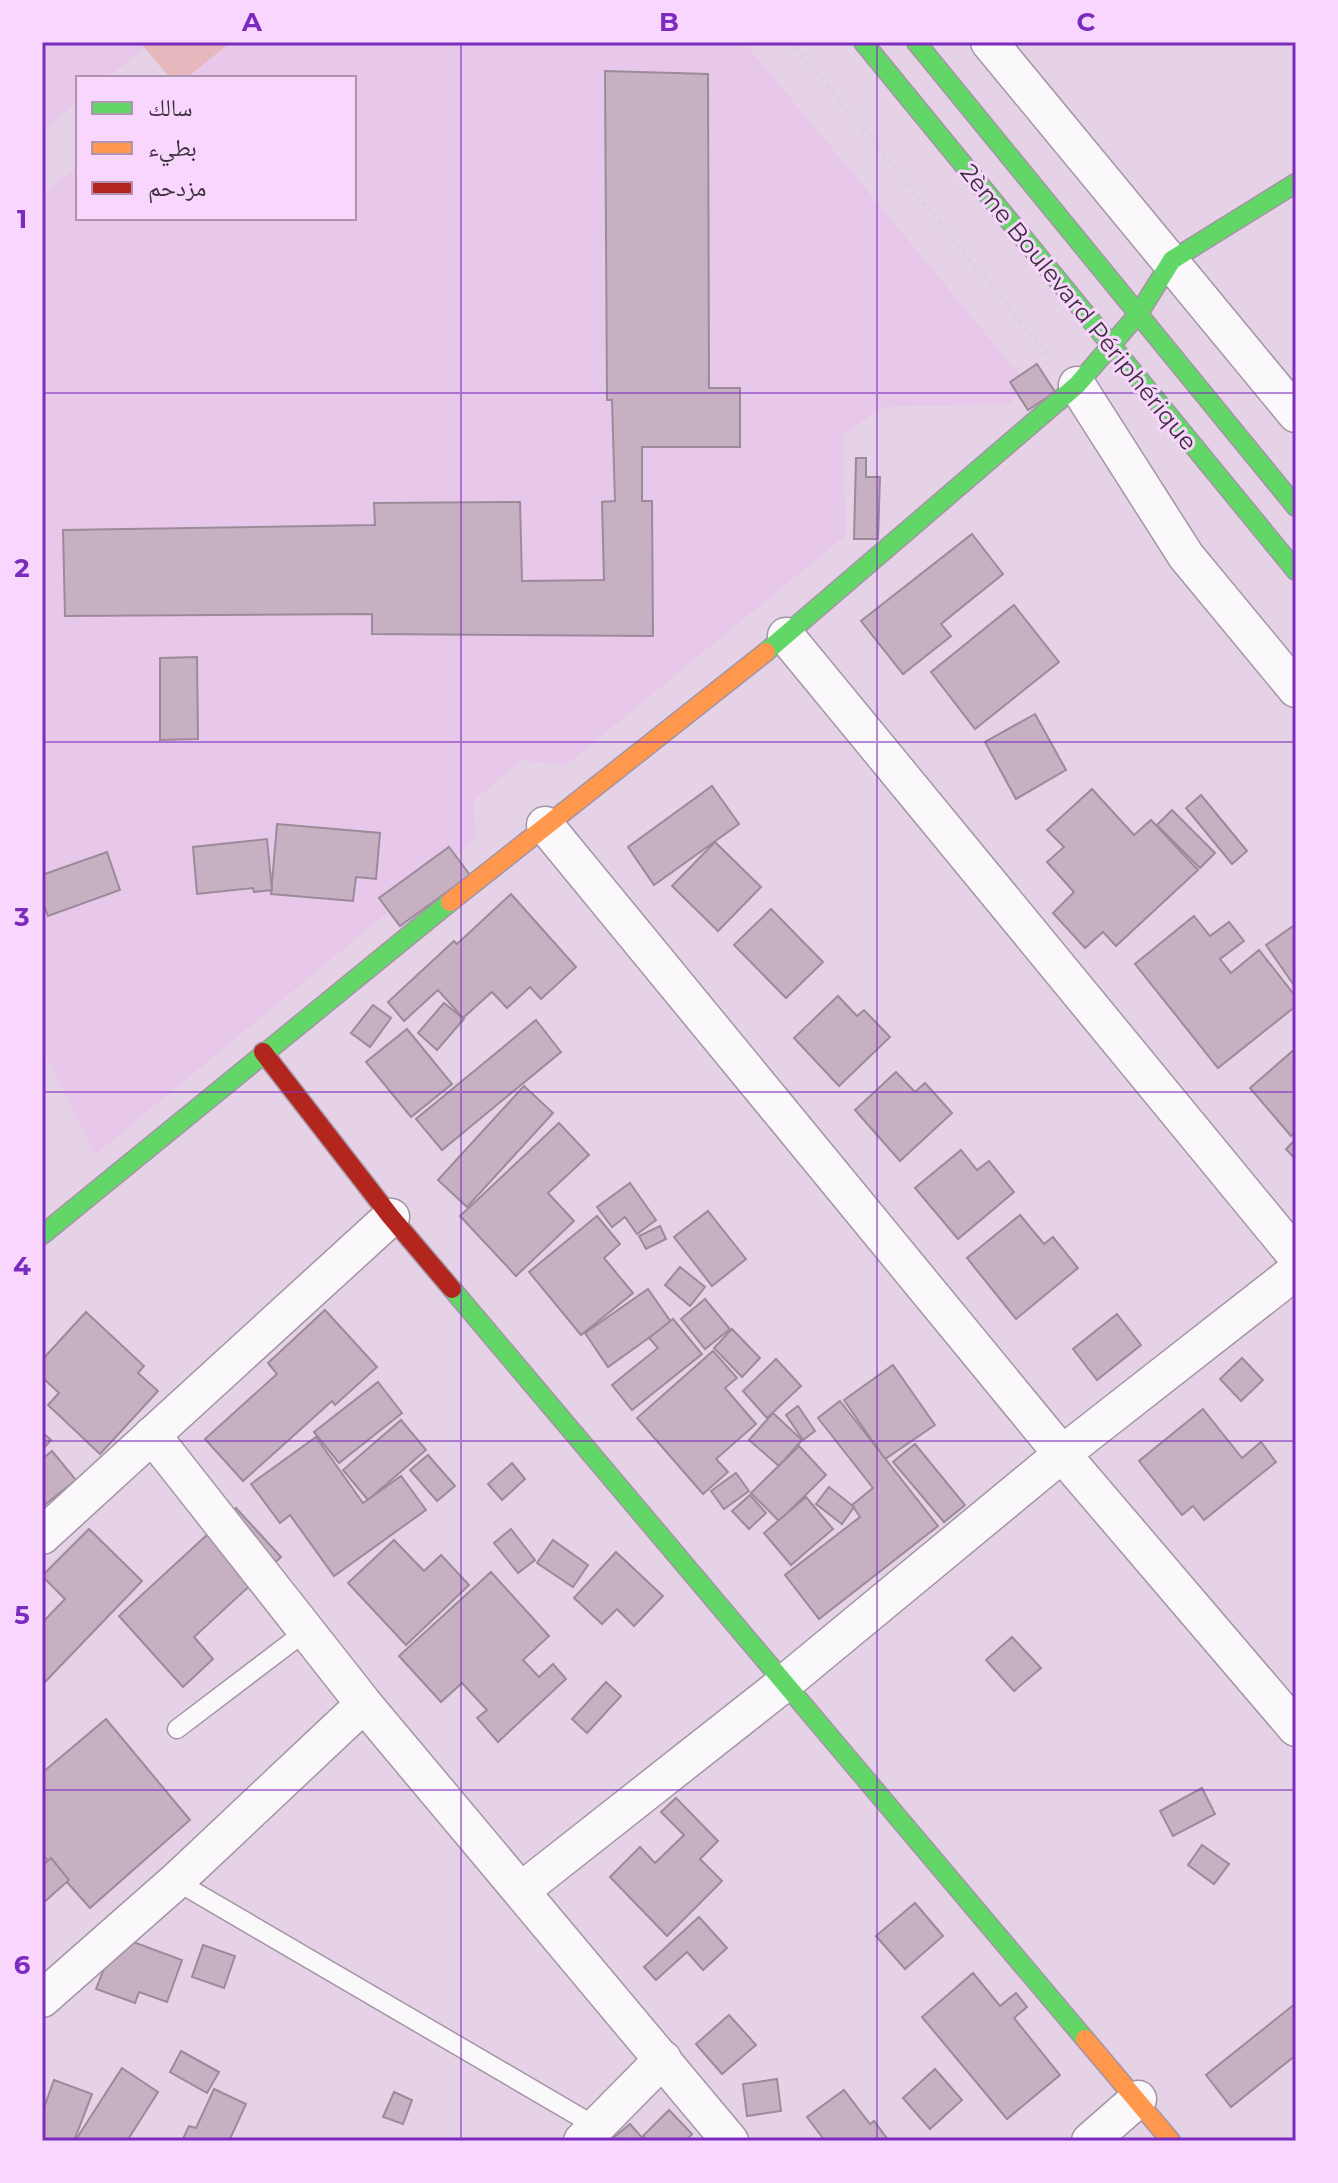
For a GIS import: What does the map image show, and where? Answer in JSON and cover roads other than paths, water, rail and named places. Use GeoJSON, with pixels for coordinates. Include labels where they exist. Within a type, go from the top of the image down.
{"type":"FeatureCollection","features":[{"type":"Feature","properties":{"kind":"street","name":"2ème Boulevard Périphérique"},"geometry":{"type":"LineString","coordinates":[[863,42],[1296,571]]}},
{"type":"Feature","properties":{"kind":"street","name":"2ème Boulevard Périphérique"},"geometry":{"type":"LineString","coordinates":[[916,42],[1296,507]]}},
{"type":"Feature","properties":{"kind":"street"},"geometry":{"type":"LineString","coordinates":[[989,42],[1296,414]]}},
{"type":"Feature","properties":{"kind":"street"},"geometry":{"type":"LineString","coordinates":[[42,1235],[263,1052],[786,636],[1065,374],[1111,345],[1139,313],[1172,260],[1296,183]]}},
{"type":"Feature","properties":{"kind":"street"},"geometry":{"type":"LineString","coordinates":[[1065,374],[1186,556],[1296,689]]}},
{"type":"Feature","properties":{"kind":"street"},"geometry":{"type":"LineString","coordinates":[[786,636],[1296,1256]]}},
{"type":"Feature","properties":{"kind":"street"},"geometry":{"type":"LineString","coordinates":[[545,825],[1062,1454],[1296,1728]]}},
{"type":"Feature","properties":{"kind":"street"},"geometry":{"type":"LineString","coordinates":[[263,1052],[391,1217],[1171,2141]]}},
{"type":"Feature","properties":{"kind":"street"},"geometry":{"type":"LineString","coordinates":[[42,1536],[391,1217]]}},
{"type":"Feature","properties":{"kind":"street"},"geometry":{"type":"LineString","coordinates":[[522,1890],[786,1682],[1062,1454],[1296,1271]]}},
{"type":"Feature","properties":{"kind":"street"},"geometry":{"type":"LineString","coordinates":[[152,1435],[364,1704],[730,2141]]}},
{"type":"Feature","properties":{"kind":"street"},"geometry":{"type":"LineString","coordinates":[[42,1999],[176,1881],[364,1704]]}},
{"type":"Feature","properties":{"kind":"street"},"geometry":{"type":"LineString","coordinates":[[590,2134],[663,2059]]}},
{"type":"Feature","properties":{"kind":"street"},"geometry":{"type":"LineString","coordinates":[[1090,2141],[1138,2099]]}},
{"type":"Feature","properties":{"kind":"lane"},"geometry":{"type":"LineString","coordinates":[[177,1729],[306,1631]]}},
{"type":"Feature","properties":{"kind":"lane"},"geometry":{"type":"LineString","coordinates":[[176,1881],[590,2134]]}}]}
